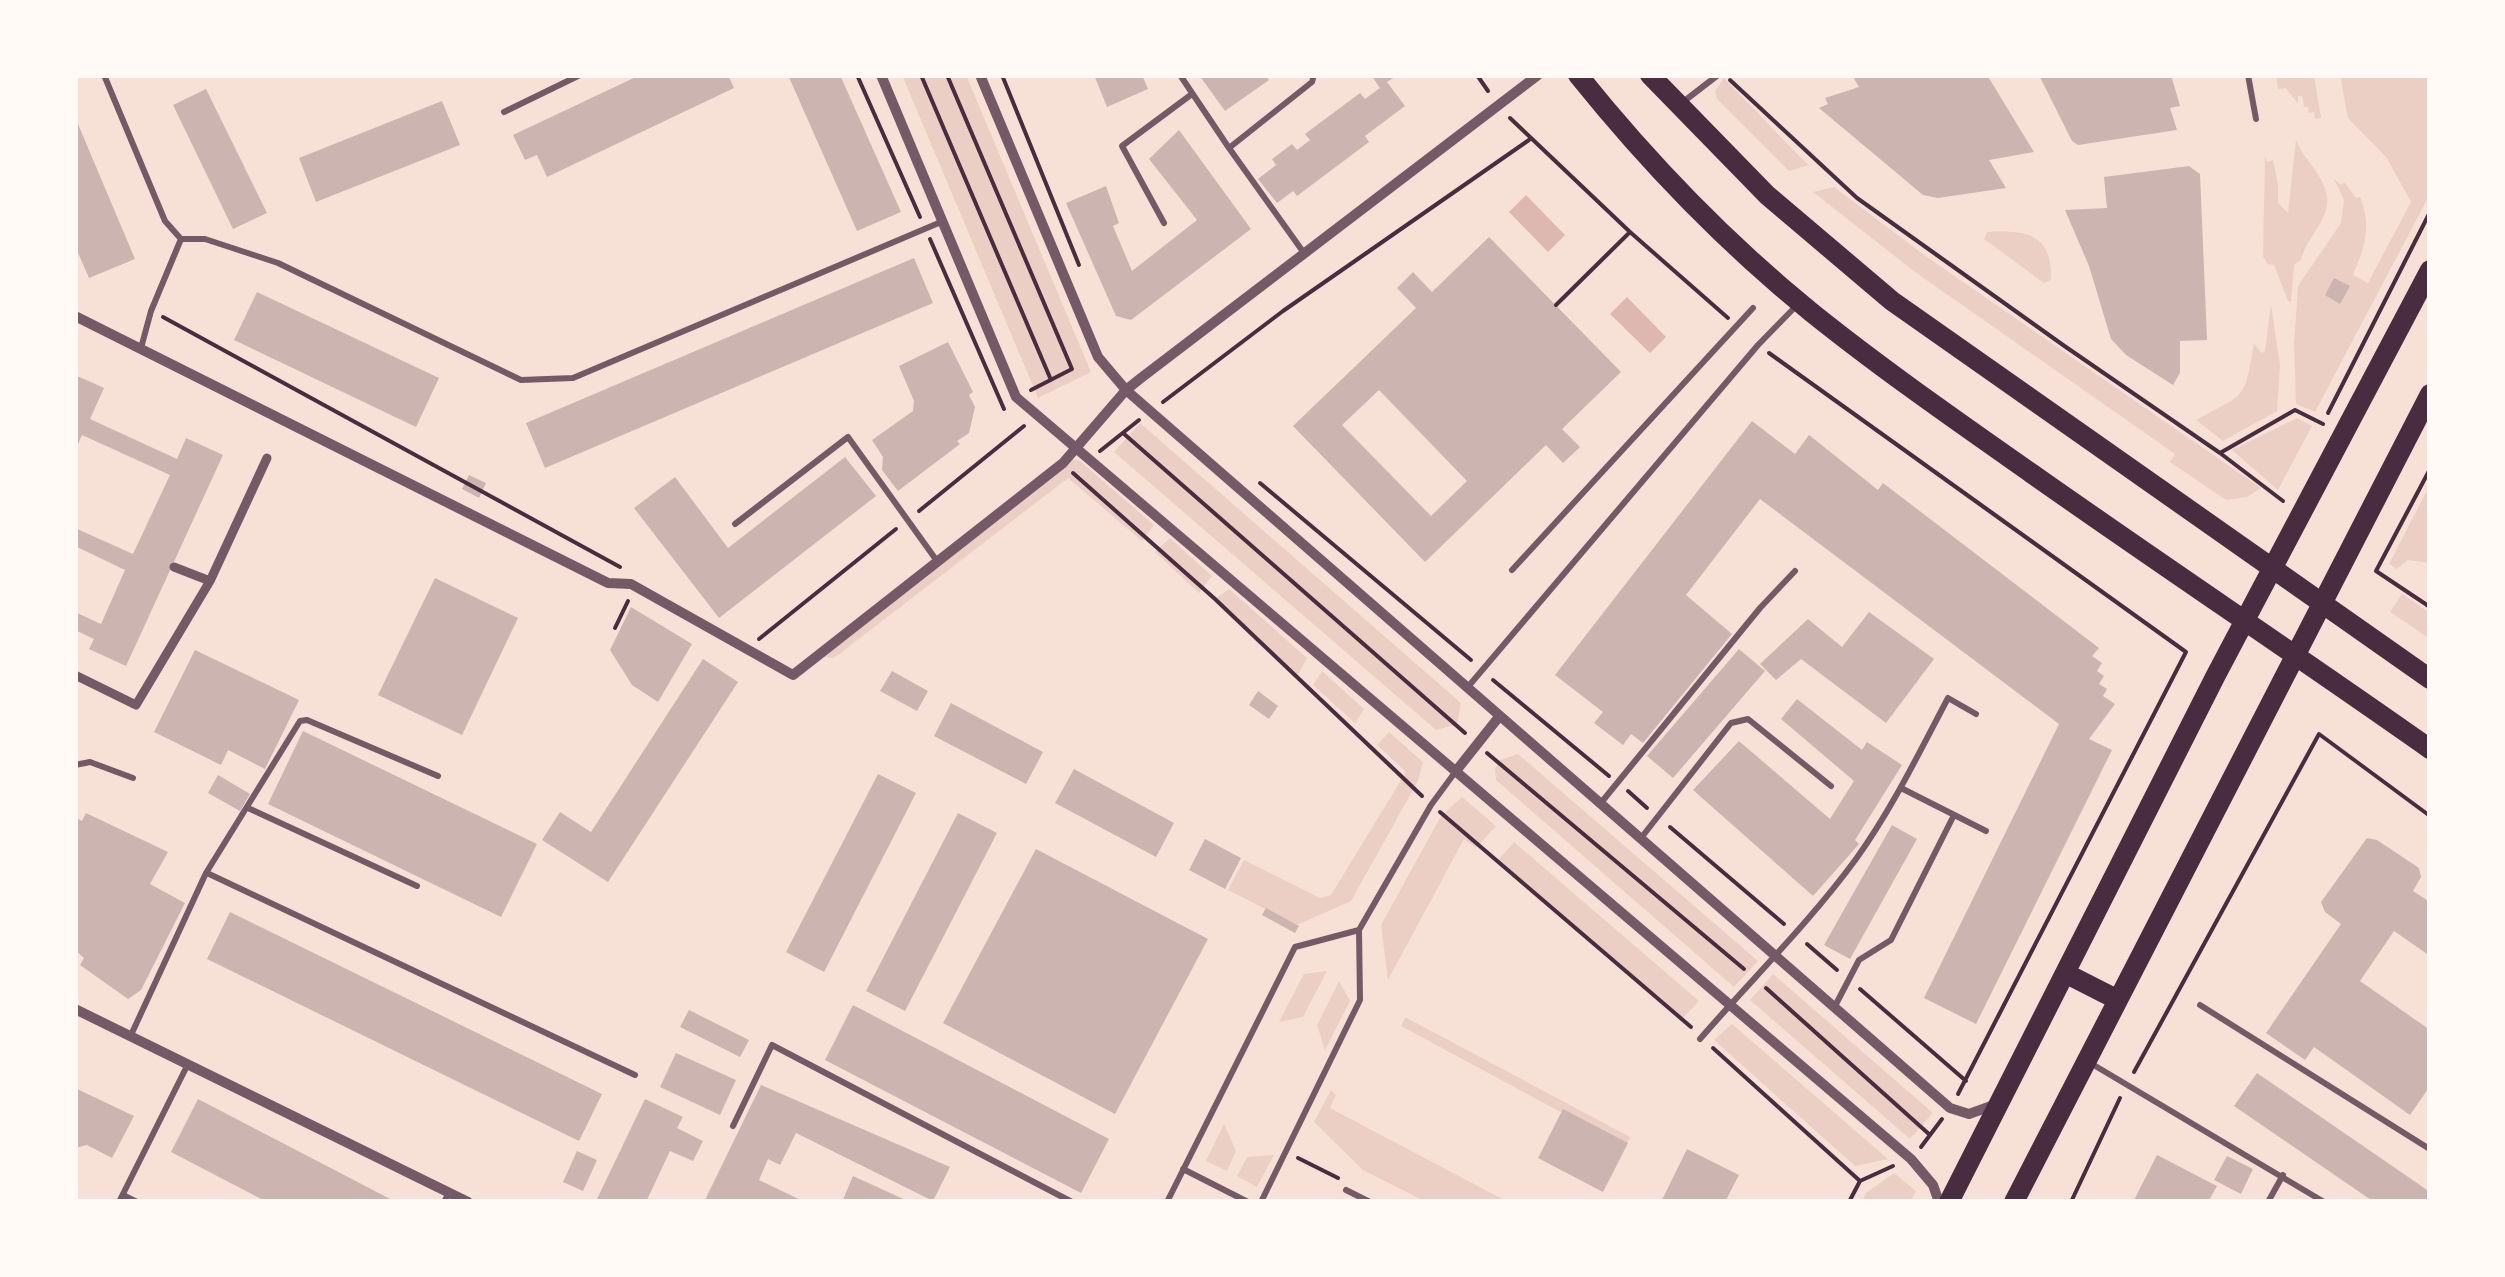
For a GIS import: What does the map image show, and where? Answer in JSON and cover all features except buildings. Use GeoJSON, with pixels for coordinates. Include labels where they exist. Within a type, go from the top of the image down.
{"type":"FeatureCollection","features":[{"type":"Feature","properties":{"kind":"main road"},"geometry":{"type":"LineString","coordinates":[[1578,75],[1687,199],[1800,303],[1942,411],[2430,749]]}},
{"type":"Feature","properties":{"kind":"main road"},"geometry":{"type":"LineString","coordinates":[[1650,75],[1767,195],[1892,300],[2430,679]]}},
{"type":"Feature","properties":{"kind":"main road"},"geometry":{"type":"LineString","coordinates":[[1949,1202],[2244,622],[2430,270]]}},
{"type":"Feature","properties":{"kind":"main road"},"geometry":{"type":"LineString","coordinates":[[2014,1202],[2321,603],[2425,417],[2430,394]]}},
{"type":"Feature","properties":{"kind":"main road"},"geometry":{"type":"LineString","coordinates":[[2065,973],[2118,1000]]}},
{"type":"Feature","properties":{"kind":"street"},"geometry":{"type":"LineString","coordinates":[[881,75],[1016,397],[1911,1159],[1933,1185],[1940,1202]]}},
{"type":"Feature","properties":{"kind":"street"},"geometry":{"type":"LineString","coordinates":[[980,75],[1098,357],[1126,390],[1950,1108],[1970,1114],[1999,1102]]}},
{"type":"Feature","properties":{"kind":"street"},"geometry":{"type":"LineString","coordinates":[[75,316],[608,584],[631,584],[793,675],[1062,462],[1126,390],[1538,75]]}},
{"type":"Feature","properties":{"kind":"street"},"geometry":{"type":"LineString","coordinates":[[75,675],[136,705],[210,581],[267,458]]}},
{"type":"Feature","properties":{"kind":"street"},"geometry":{"type":"LineString","coordinates":[[174,568],[210,581]]}},
{"type":"Feature","properties":{"kind":"street"},"geometry":{"type":"LineString","coordinates":[[1456,771],[1498,718]]}},
{"type":"Feature","properties":{"kind":"street"},"geometry":{"type":"LineString","coordinates":[[75,1008],[447,1198],[468,1202]]}},
{"type":"Feature","properties":{"kind":"lane"},"geometry":{"type":"LineString","coordinates":[[104,75],[165,221],[180,239]]}},
{"type":"Feature","properties":{"kind":"lane"},"geometry":{"type":"LineString","coordinates":[[504,112],[580,75]]}},
{"type":"Feature","properties":{"kind":"lane"},"geometry":{"type":"LineString","coordinates":[[1180,75],[1304,254]]}},
{"type":"Feature","properties":{"kind":"lane"},"geometry":{"type":"LineString","coordinates":[[1229,148],[1312,82],[1314,75]]}},
{"type":"Feature","properties":{"kind":"lane"},"geometry":{"type":"LineString","coordinates":[[1678,106],[1721,75]]}},
{"type":"Feature","properties":{"kind":"lane"},"geometry":{"type":"LineString","coordinates":[[2248,75],[2256,119]]}},
{"type":"Feature","properties":{"kind":"lane"},"geometry":{"type":"LineString","coordinates":[[1164,224],[1122,146],[1192,94]]}},
{"type":"Feature","properties":{"kind":"lane"},"geometry":{"type":"LineString","coordinates":[[180,239],[205,239],[278,263],[521,380],[573,378],[942,222]]}},
{"type":"Feature","properties":{"kind":"lane"},"geometry":{"type":"LineString","coordinates":[[140,350],[151,310],[180,239]]}},
{"type":"Feature","properties":{"kind":"lane"},"geometry":{"type":"LineString","coordinates":[[1466,689],[1758,345],[1800,303]]}},
{"type":"Feature","properties":{"kind":"lane"},"geometry":{"type":"LineString","coordinates":[[1512,570],[1753,308]]}},
{"type":"Feature","properties":{"kind":"lane"},"geometry":{"type":"LineString","coordinates":[[736,524],[848,437],[938,562]]}},
{"type":"Feature","properties":{"kind":"lane"},"geometry":{"type":"LineString","coordinates":[[1600,805],[1760,608],[1795,572]]}},
{"type":"Feature","properties":{"kind":"lane"},"geometry":{"type":"LineString","coordinates":[[780,680],[793,675]]}},
{"type":"Feature","properties":{"kind":"lane"},"geometry":{"type":"LineString","coordinates":[[1700,1038],[1796,934],[1857,858],[1901,788],[1948,698],[1976,714]]}},
{"type":"Feature","properties":{"kind":"lane"},"geometry":{"type":"LineString","coordinates":[[1640,839],[1731,723],[1739,720],[1748,719],[1831,786]]}},
{"type":"Feature","properties":{"kind":"lane"},"geometry":{"type":"LineString","coordinates":[[131,1035],[206,873],[300,721],[307,720],[438,776]]}},
{"type":"Feature","properties":{"kind":"lane"},"geometry":{"type":"LineString","coordinates":[[75,765],[90,762],[134,778]]}},
{"type":"Feature","properties":{"kind":"lane"},"geometry":{"type":"LineString","coordinates":[[1261,1202],[1360,1000],[1359,930],[1456,771]]}},
{"type":"Feature","properties":{"kind":"lane"},"geometry":{"type":"LineString","coordinates":[[1901,788],[1986,832]]}},
{"type":"Feature","properties":{"kind":"lane"},"geometry":{"type":"LineString","coordinates":[[248,808],[417,886]]}},
{"type":"Feature","properties":{"kind":"lane"},"geometry":{"type":"LineString","coordinates":[[1835,1006],[1858,960],[1891,940],[1954,815]]}},
{"type":"Feature","properties":{"kind":"lane"},"geometry":{"type":"LineString","coordinates":[[206,873],[635,1076]]}},
{"type":"Feature","properties":{"kind":"lane"},"geometry":{"type":"LineString","coordinates":[[1167,1202],[1296,947],[1359,930]]}},
{"type":"Feature","properties":{"kind":"lane"},"geometry":{"type":"LineString","coordinates":[[2200,1005],[2430,1146]]}},
{"type":"Feature","properties":{"kind":"lane"},"geometry":{"type":"LineString","coordinates":[[734,1126],[772,1045],[1072,1202]]}},
{"type":"Feature","properties":{"kind":"lane"},"geometry":{"type":"LineString","coordinates":[[2086,1061],[2324,1202]]}},
{"type":"Feature","properties":{"kind":"lane"},"geometry":{"type":"LineString","coordinates":[[137,1202],[121,1198],[188,1063]]}},
{"type":"Feature","properties":{"kind":"lane"},"geometry":{"type":"LineString","coordinates":[[1184,1169],[1248,1202]]}},
{"type":"Feature","properties":{"kind":"lane"},"geometry":{"type":"LineString","coordinates":[[2268,1202],[2282,1175]]}},
{"type":"Feature","properties":{"kind":"lane"},"geometry":{"type":"LineString","coordinates":[[1346,1190],[1370,1202]]}},
{"type":"Feature","properties":{"kind":"path"},"geometry":{"type":"LineString","coordinates":[[857,75],[1000,405],[1024,426],[920,510]]}},
{"type":"Feature","properties":{"kind":"path"},"geometry":{"type":"LineString","coordinates":[[921,75],[1051,380]]}},
{"type":"Feature","properties":{"kind":"path"},"geometry":{"type":"LineString","coordinates":[[947,75],[1072,370],[1026,392]]}},
{"type":"Feature","properties":{"kind":"path"},"geometry":{"type":"LineString","coordinates":[[1002,75],[1084,278]]}},
{"type":"Feature","properties":{"kind":"path"},"geometry":{"type":"LineString","coordinates":[[1477,75],[1530,140],[1736,324]]}},
{"type":"Feature","properties":{"kind":"path"},"geometry":{"type":"LineString","coordinates":[[1721,75],[1857,198],[2220,452],[2283,502]]}},
{"type":"Feature","properties":{"kind":"path"},"geometry":{"type":"LineString","coordinates":[[1073,473],[1283,311],[1530,140]]}},
{"type":"Feature","properties":{"kind":"path"},"geometry":{"type":"LineString","coordinates":[[2220,452],[2295,410],[2323,424],[2430,212]]}},
{"type":"Feature","properties":{"kind":"path"},"geometry":{"type":"LineString","coordinates":[[1556,304],[1630,232]]}},
{"type":"Feature","properties":{"kind":"path"},"geometry":{"type":"LineString","coordinates":[[151,310],[634,575]]}},
{"type":"Feature","properties":{"kind":"path"},"geometry":{"type":"LineString","coordinates":[[1758,345],[2186,652],[1950,1108],[1911,1159],[1860,1180],[1849,1202]]}},
{"type":"Feature","properties":{"kind":"path"},"geometry":{"type":"LineString","coordinates":[[1141,378],[1164,402]]}},
{"type":"Feature","properties":{"kind":"path"},"geometry":{"type":"LineString","coordinates":[[1123,433],[1477,744],[1755,978],[1930,1135]]}},
{"type":"Feature","properties":{"kind":"path"},"geometry":{"type":"LineString","coordinates":[[1062,462],[1215,599],[1432,805],[1860,1180]]}},
{"type":"Feature","properties":{"kind":"path"},"geometry":{"type":"LineString","coordinates":[[2430,469],[2376,571],[2430,606]]}},
{"type":"Feature","properties":{"kind":"path"},"geometry":{"type":"LineString","coordinates":[[1252,476],[1966,1081]]}},
{"type":"Feature","properties":{"kind":"path"},"geometry":{"type":"LineString","coordinates":[[755,642],[905,522]]}},
{"type":"Feature","properties":{"kind":"path"},"geometry":{"type":"LineString","coordinates":[[614,628],[624,611]]}},
{"type":"Feature","properties":{"kind":"path"},"geometry":{"type":"LineString","coordinates":[[2070,1202],[2127,1084],[2318,734],[2430,816]]}},
{"type":"Feature","properties":{"kind":"shaded area"},"geometry":{"type":"Polygon","coordinates":[[[902,75],[966,75],[1091,372],[1038,398],[902,75]]]}},
{"type":"Feature","properties":{"kind":"shaded area"},"geometry":{"type":"Polygon","coordinates":[[[2276,75],[2314,75],[2321,118],[2315,119],[2314,112],[2309,113],[2302,96],[2298,96],[2298,104],[2286,88],[2278,89],[2276,75]]]}},
{"type":"Feature","properties":{"kind":"shaded area"},"geometry":{"type":"Polygon","coordinates":[[[2340,75],[2430,75],[2430,194],[2315,412],[2296,404],[2294,344],[2298,286],[2341,223],[2344,200],[2334,179],[2345,183],[2356,198],[2360,197],[2364,208],[2366,236],[2353,275],[2368,283],[2411,202],[2386,157],[2348,118],[2340,75]]]}},
{"type":"Feature","properties":{"kind":"shaded area"},"geometry":{"type":"Polygon","coordinates":[[[1724,78],[1809,165],[1789,171],[1717,99],[1715,91],[1724,78]]]}},
{"type":"Feature","properties":{"kind":"shaded area"},"geometry":{"type":"Polygon","coordinates":[[[2296,140],[2320,177],[2327,207],[2301,260],[2294,265],[2291,302],[2274,265],[2267,264],[2263,256],[2265,156],[2267,162],[2273,160],[2278,203],[2288,213],[2296,140]]]}},
{"type":"Feature","properties":{"kind":"shaded area"},"geometry":{"type":"Polygon","coordinates":[[[1834,187],[1927,257],[2261,488],[2247,497],[2226,500],[2170,462],[2175,454],[1915,272],[1813,192],[1834,187]]]}},
{"type":"Feature","properties":{"kind":"shaded area"},"geometry":{"type":"Polygon","coordinates":[[[1526,195],[1565,235],[1548,252],[1509,212],[1526,195]]]}},
{"type":"Feature","properties":{"kind":"shaded area"},"geometry":{"type":"Polygon","coordinates":[[[1987,232],[2024,234],[2042,244],[2051,280],[2044,283],[1984,239],[1987,232]]]}},
{"type":"Feature","properties":{"kind":"shaded area"},"geometry":{"type":"Polygon","coordinates":[[[1627,297],[1666,337],[1650,353],[1610,314],[1627,297]]]}},
{"type":"Feature","properties":{"kind":"shaded area"},"geometry":{"type":"Polygon","coordinates":[[[2271,304],[2280,365],[2277,411],[2223,441],[2196,420],[2240,393],[2248,376],[2254,343],[2261,353],[2265,351],[2271,304]]]}},
{"type":"Feature","properties":{"kind":"shaded area"},"geometry":{"type":"Polygon","coordinates":[[[2297,418],[2312,426],[2278,490],[2232,450],[2297,418]]]}},
{"type":"Feature","properties":{"kind":"shaded area"},"geometry":{"type":"Polygon","coordinates":[[[1140,423],[1461,703],[1457,724],[1436,730],[1114,452],[1140,423]]]}},
{"type":"Feature","properties":{"kind":"shaded area"},"geometry":{"type":"Polygon","coordinates":[[[1071,459],[1080,461],[1154,525],[1142,541],[1068,478],[834,658],[816,656],[1071,459]]]}},
{"type":"Feature","properties":{"kind":"shaded area"},"geometry":{"type":"Polygon","coordinates":[[[2430,485],[2430,563],[2408,560],[2397,569],[2389,564],[2430,485]]]}},
{"type":"Feature","properties":{"kind":"shaded area"},"geometry":{"type":"Polygon","coordinates":[[[1170,538],[1212,576],[1199,593],[1155,552],[1170,538]]]}},
{"type":"Feature","properties":{"kind":"shaded area"},"geometry":{"type":"Polygon","coordinates":[[[1229,589],[1307,658],[1297,677],[1215,599],[1229,589]]]}},
{"type":"Feature","properties":{"kind":"shaded area"},"geometry":{"type":"Polygon","coordinates":[[[2402,594],[2430,613],[2430,639],[2390,612],[2402,594]]]}},
{"type":"Feature","properties":{"kind":"shaded area"},"geometry":{"type":"Polygon","coordinates":[[[1322,671],[1364,709],[1355,723],[1313,685],[1322,671]]]}},
{"type":"Feature","properties":{"kind":"shaded area"},"geometry":{"type":"Polygon","coordinates":[[[1389,732],[1423,762],[1418,781],[1351,901],[1297,925],[1228,890],[1244,860],[1320,898],[1331,895],[1406,772],[1377,745],[1389,732]]]}},
{"type":"Feature","properties":{"kind":"shaded area"},"geometry":{"type":"Polygon","coordinates":[[[1518,754],[1758,961],[1734,987],[1496,780],[1495,769],[1500,760],[1518,754]]]}},
{"type":"Feature","properties":{"kind":"shaded area"},"geometry":{"type":"Polygon","coordinates":[[[1462,797],[1496,826],[1476,848],[1464,839],[1388,980],[1381,925],[1441,816],[1462,797]]]}},
{"type":"Feature","properties":{"kind":"shaded area"},"geometry":{"type":"Polygon","coordinates":[[[1514,842],[1699,1001],[1682,1019],[1498,860],[1514,842]]]}},
{"type":"Feature","properties":{"kind":"shaded area"},"geometry":{"type":"Polygon","coordinates":[[[1327,971],[1303,1017],[1279,1022],[1304,974],[1327,971]]]}},
{"type":"Feature","properties":{"kind":"shaded area"},"geometry":{"type":"Polygon","coordinates":[[[1773,974],[1933,1113],[1910,1139],[1750,1000],[1773,974]]]}},
{"type":"Feature","properties":{"kind":"shaded area"},"geometry":{"type":"Polygon","coordinates":[[[1339,981],[1350,1001],[1325,1050],[1317,1025],[1339,981]]]}},
{"type":"Feature","properties":{"kind":"shaded area"},"geometry":{"type":"Polygon","coordinates":[[[1405,1017],[1630,1137],[1612,1175],[1603,1179],[1618,1143],[1401,1026],[1405,1017]]]}},
{"type":"Feature","properties":{"kind":"shaded area"},"geometry":{"type":"Polygon","coordinates":[[[1732,1024],[1888,1159],[1855,1166],[1714,1040],[1732,1024]]]}},
{"type":"Feature","properties":{"kind":"shaded area"},"geometry":{"type":"Polygon","coordinates":[[[1331,1090],[1336,1095],[1330,1108],[1508,1202],[1426,1202],[1363,1170],[1314,1122],[1331,1090]]]}},
{"type":"Feature","properties":{"kind":"shaded area"},"geometry":{"type":"Polygon","coordinates":[[[1224,1124],[1236,1151],[1227,1171],[1206,1161],[1224,1124]]]}},
{"type":"Feature","properties":{"kind":"shaded area"},"geometry":{"type":"Polygon","coordinates":[[[1274,1155],[1257,1187],[1237,1176],[1247,1157],[1274,1155]]]}},
{"type":"Feature","properties":{"kind":"shaded area"},"geometry":{"type":"Polygon","coordinates":[[[1894,1173],[1916,1191],[1910,1202],[1862,1202],[1866,1193],[1894,1173]]]}}]}
